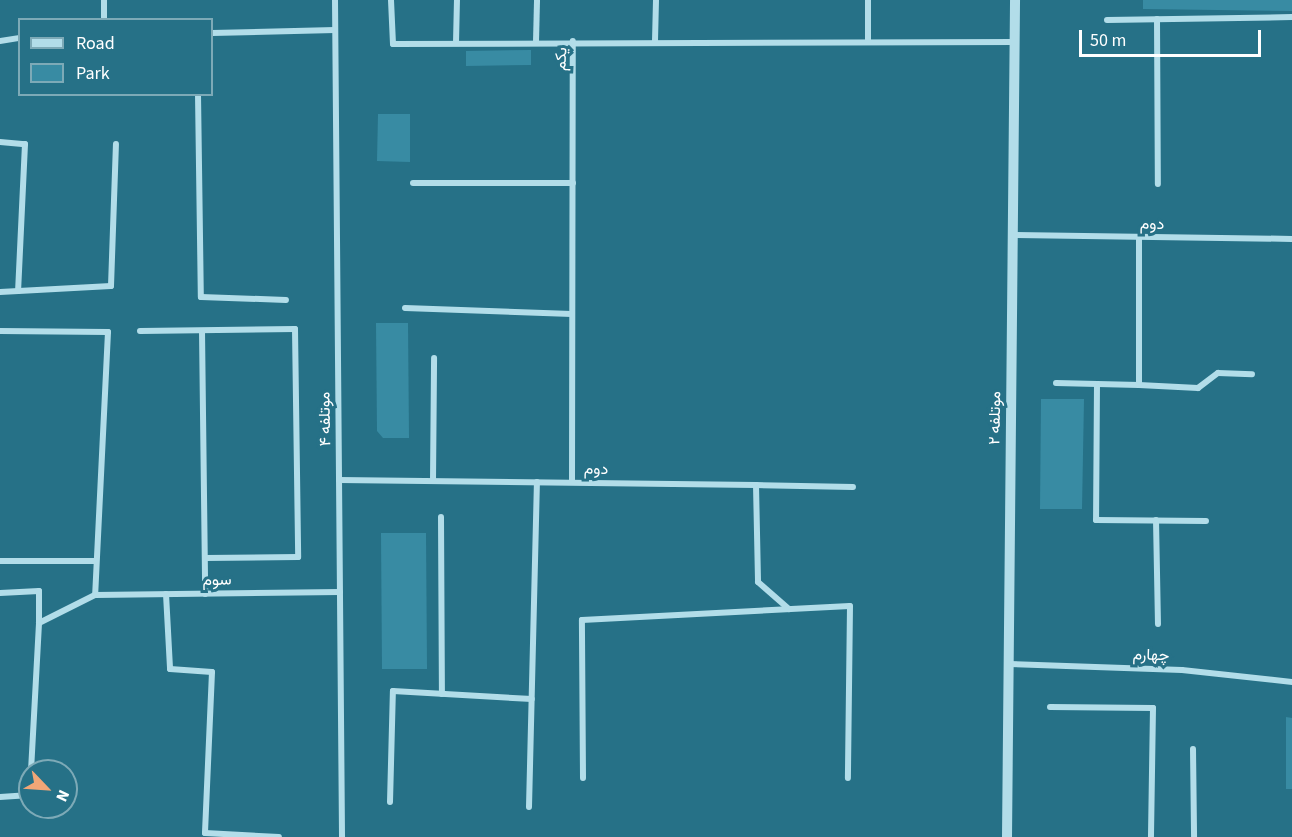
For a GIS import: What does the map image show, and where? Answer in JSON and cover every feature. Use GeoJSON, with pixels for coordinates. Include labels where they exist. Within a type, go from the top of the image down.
{"type":"FeatureCollection","features":[{"type":"Feature","properties":{"kind":"street"},"geometry":{"type":"LineString","coordinates":[[104,0],[104,18]]}},
{"type":"Feature","properties":{"kind":"street","name":"موتلفه ۴"},"geometry":{"type":"LineString","coordinates":[[335,0],[342,837]]}},
{"type":"Feature","properties":{"kind":"street"},"geometry":{"type":"LineString","coordinates":[[391,0],[393,44],[573,41]]}},
{"type":"Feature","properties":{"kind":"street"},"geometry":{"type":"LineString","coordinates":[[456,43],[457,0]]}},
{"type":"Feature","properties":{"kind":"street"},"geometry":{"type":"LineString","coordinates":[[536,42],[537,0]]}},
{"type":"Feature","properties":{"kind":"street"},"geometry":{"type":"LineString","coordinates":[[655,41],[656,0]]}},
{"type":"Feature","properties":{"kind":"street"},"geometry":{"type":"LineString","coordinates":[[868,0],[868,42]]}},
{"type":"Feature","properties":{"kind":"street","name":"موتلفه ۲"},"geometry":{"type":"LineString","coordinates":[[1007,837],[1015,0]]}},
{"type":"Feature","properties":{"kind":"street"},"geometry":{"type":"LineString","coordinates":[[1107,20],[1292,17]]}},
{"type":"Feature","properties":{"kind":"street"},"geometry":{"type":"LineString","coordinates":[[1157,19],[1158,184]]}},
{"type":"Feature","properties":{"kind":"street"},"geometry":{"type":"LineString","coordinates":[[213,33],[335,30]]}},
{"type":"Feature","properties":{"kind":"street"},"geometry":{"type":"LineString","coordinates":[[0,41],[18,38]]}},
{"type":"Feature","properties":{"kind":"street","name":"یکم"},"geometry":{"type":"LineString","coordinates":[[572,482],[573,41],[1015,42]]}},
{"type":"Feature","properties":{"kind":"street"},"geometry":{"type":"LineString","coordinates":[[198,96],[201,297],[286,300]]}},
{"type":"Feature","properties":{"kind":"street"},"geometry":{"type":"LineString","coordinates":[[0,142],[25,144],[18,291]]}},
{"type":"Feature","properties":{"kind":"street"},"geometry":{"type":"LineString","coordinates":[[0,292],[111,286],[116,144]]}},
{"type":"Feature","properties":{"kind":"street"},"geometry":{"type":"LineString","coordinates":[[413,183],[573,183]]}},
{"type":"Feature","properties":{"kind":"street","name":"دوم"},"geometry":{"type":"LineString","coordinates":[[1012,235],[1292,239]]}},
{"type":"Feature","properties":{"kind":"street"},"geometry":{"type":"LineString","coordinates":[[1139,237],[1139,385]]}},
{"type":"Feature","properties":{"kind":"street"},"geometry":{"type":"LineString","coordinates":[[405,308],[572,314]]}},
{"type":"Feature","properties":{"kind":"street"},"geometry":{"type":"LineString","coordinates":[[140,331],[295,329],[298,557],[205,558]]}},
{"type":"Feature","properties":{"kind":"street"},"geometry":{"type":"LineString","coordinates":[[202,331],[205,594]]}},
{"type":"Feature","properties":{"kind":"street"},"geometry":{"type":"LineString","coordinates":[[0,332],[108,332],[94,595],[39,623]]}},
{"type":"Feature","properties":{"kind":"street"},"geometry":{"type":"LineString","coordinates":[[433,481],[435,358]]}},
{"type":"Feature","properties":{"kind":"street"},"geometry":{"type":"LineString","coordinates":[[1056,383],[1198,388],[1218,373],[1252,374]]}},
{"type":"Feature","properties":{"kind":"street"},"geometry":{"type":"LineString","coordinates":[[1097,384],[1096,520],[1206,521]]}},
{"type":"Feature","properties":{"kind":"street","name":"دوم"},"geometry":{"type":"LineString","coordinates":[[339,480],[853,487]]}},
{"type":"Feature","properties":{"kind":"street"},"geometry":{"type":"LineString","coordinates":[[529,807],[537,482]]}},
{"type":"Feature","properties":{"kind":"street"},"geometry":{"type":"LineString","coordinates":[[756,485],[758,582],[790,609]]}},
{"type":"Feature","properties":{"kind":"street"},"geometry":{"type":"LineString","coordinates":[[441,517],[442,694]]}},
{"type":"Feature","properties":{"kind":"street"},"geometry":{"type":"LineString","coordinates":[[1156,520],[1158,624]]}},
{"type":"Feature","properties":{"kind":"street"},"geometry":{"type":"LineString","coordinates":[[0,561],[96,561]]}},
{"type":"Feature","properties":{"kind":"street"},"geometry":{"type":"LineString","coordinates":[[0,593],[39,591],[32,759]]}},
{"type":"Feature","properties":{"kind":"street","name":"سوم"},"geometry":{"type":"LineString","coordinates":[[94,595],[340,592]]}},
{"type":"Feature","properties":{"kind":"street"},"geometry":{"type":"LineString","coordinates":[[166,594],[170,669],[212,672],[205,833],[279,837]]}},
{"type":"Feature","properties":{"kind":"street"},"geometry":{"type":"LineString","coordinates":[[583,778],[582,620],[850,606],[848,778]]}},
{"type":"Feature","properties":{"kind":"street","name":"چهارم"},"geometry":{"type":"LineString","coordinates":[[1007,664],[1182,670],[1292,682]]}},
{"type":"Feature","properties":{"kind":"street"},"geometry":{"type":"LineString","coordinates":[[390,802],[393,691],[531,699]]}},
{"type":"Feature","properties":{"kind":"street"},"geometry":{"type":"LineString","coordinates":[[1050,707],[1154,708],[1151,837]]}},
{"type":"Feature","properties":{"kind":"street"},"geometry":{"type":"LineString","coordinates":[[1193,749],[1194,837]]}},
{"type":"Feature","properties":{"kind":"street"},"geometry":{"type":"LineString","coordinates":[[0,797],[18,796]]}},
{"type":"Feature","properties":{"kind":"green space"},"geometry":{"type":"Polygon","coordinates":[[[1143,0],[1292,0],[1292,11],[1143,9],[1143,0]]]}},
{"type":"Feature","properties":{"kind":"green space"},"geometry":{"type":"Polygon","coordinates":[[[531,50],[531,65],[466,66],[466,51],[531,50]]]}},
{"type":"Feature","properties":{"kind":"green space"},"geometry":{"type":"Polygon","coordinates":[[[378,114],[410,114],[410,162],[377,161],[378,114]]]}},
{"type":"Feature","properties":{"kind":"green space"},"geometry":{"type":"Polygon","coordinates":[[[376,323],[408,323],[409,438],[383,438],[377,431],[376,323]]]}},
{"type":"Feature","properties":{"kind":"green space"},"geometry":{"type":"Polygon","coordinates":[[[1041,399],[1084,399],[1082,509],[1040,509],[1041,399]]]}},
{"type":"Feature","properties":{"kind":"green space"},"geometry":{"type":"Polygon","coordinates":[[[381,533],[426,533],[427,669],[382,669],[381,533]]]}},
{"type":"Feature","properties":{"kind":"green space"},"geometry":{"type":"Polygon","coordinates":[[[1286,717],[1292,718],[1292,789],[1286,789],[1286,717]]]}}]}
